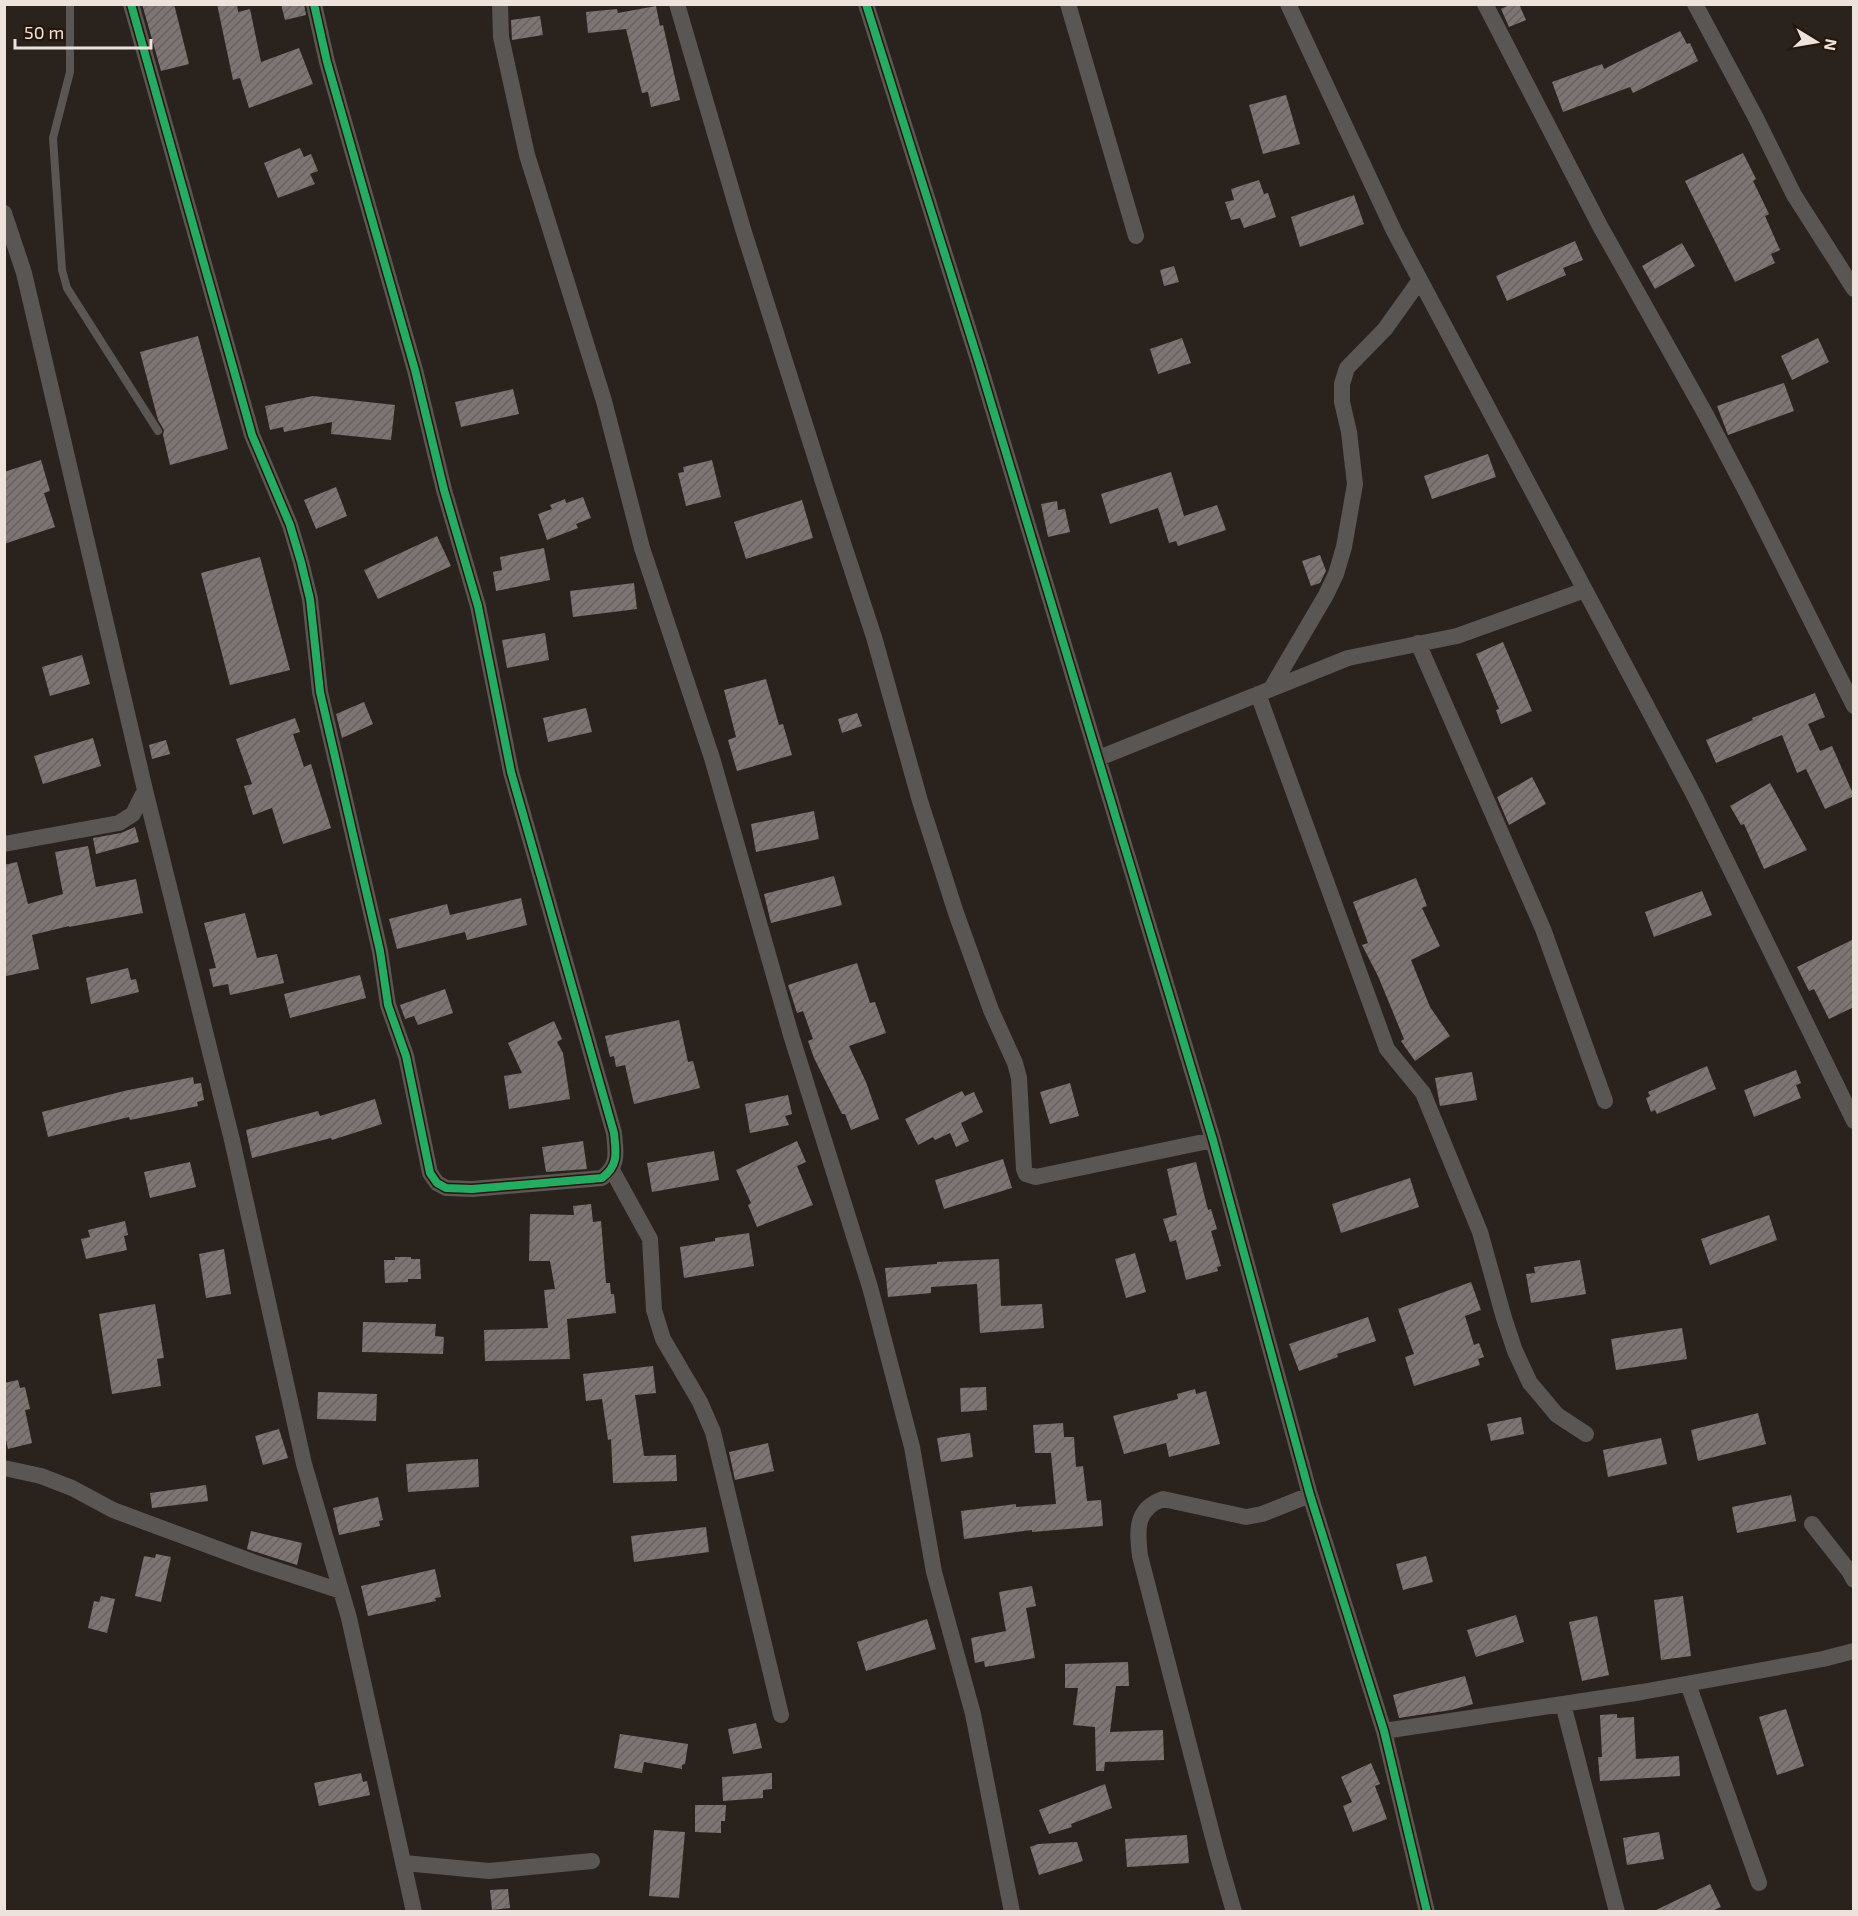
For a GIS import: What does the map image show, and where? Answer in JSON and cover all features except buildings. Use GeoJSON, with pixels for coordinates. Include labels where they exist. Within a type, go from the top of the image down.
{"type":"FeatureCollection","features":[{"type":"Feature","properties":{"kind":"street"},"geometry":{"type":"LineString","coordinates":[[131,4],[252,435],[290,525],[301,562],[310,599],[320,692],[380,951],[388,1005],[406,1056],[430,1173],[437,1183],[446,1188],[472,1189],[602,1178],[612,1170],[616,1155],[614,1133],[511,772],[478,606],[444,490],[415,370],[327,62],[314,4]]}},
{"type":"Feature","properties":{"kind":"street"},"geometry":{"type":"LineString","coordinates":[[500,4],[501,37],[527,155],[604,401],[642,548],[712,758],[791,1035],[870,1287],[912,1447],[934,1572],[973,1714],[1012,1911]]}},
{"type":"Feature","properties":{"kind":"street"},"geometry":{"type":"LineString","coordinates":[[677,4],[743,229],[874,637],[920,801],[956,913],[991,1010],[1019,1078],[1026,1174],[1036,1177],[1213,1140]]}},
{"type":"Feature","properties":{"kind":"street"},"geometry":{"type":"LineString","coordinates":[[866,4],[979,363],[1213,1140],[1310,1495],[1384,1731],[1427,1911]]}},
{"type":"Feature","properties":{"kind":"street"},"geometry":{"type":"LineString","coordinates":[[1068,4],[1136,236]]}},
{"type":"Feature","properties":{"kind":"street"},"geometry":{"type":"LineString","coordinates":[[1287,4],[1394,231],[1700,807],[1854,1121]]}},
{"type":"Feature","properties":{"kind":"street"},"geometry":{"type":"LineString","coordinates":[[1485,4],[1600,226],[1738,475],[1854,706]]}},
{"type":"Feature","properties":{"kind":"street"},"geometry":{"type":"LineString","coordinates":[[1695,4],[1794,195],[1854,289]]}},
{"type":"Feature","properties":{"kind":"street"},"geometry":{"type":"LineString","coordinates":[[4,213],[24,273],[145,790],[232,1140],[304,1464],[350,1618],[414,1911]]}},
{"type":"Feature","properties":{"kind":"street"},"geometry":{"type":"LineString","coordinates":[[1265,691],[1326,595],[1336,574],[1344,547],[1355,484],[1349,432],[1342,402],[1342,384],[1347,368],[1385,329],[1420,280]]}},
{"type":"Feature","properties":{"kind":"street"},"geometry":{"type":"LineString","coordinates":[[1099,758],[1348,658],[1457,636],[1585,590]]}},
{"type":"Feature","properties":{"kind":"street"},"geometry":{"type":"LineString","coordinates":[[1418,643],[1543,929],[1605,1101]]}},
{"type":"Feature","properties":{"kind":"street"},"geometry":{"type":"LineString","coordinates":[[1265,691],[1387,1049],[1423,1093],[1480,1232],[1515,1351],[1530,1383],[1557,1415],[1586,1434]]}},
{"type":"Feature","properties":{"kind":"street"},"geometry":{"type":"LineString","coordinates":[[4,843],[119,823],[133,814],[145,790]]}},
{"type":"Feature","properties":{"kind":"street"},"geometry":{"type":"LineString","coordinates":[[612,1170],[650,1239],[654,1310],[663,1340],[700,1402],[713,1432],[781,1715]]}},
{"type":"Feature","properties":{"kind":"street"},"geometry":{"type":"LineString","coordinates":[[4,1468],[41,1476],[72,1488],[113,1510],[253,1562],[341,1591]]}},
{"type":"Feature","properties":{"kind":"street"},"geometry":{"type":"LineString","coordinates":[[1234,1911],[1140,1556],[1138,1535],[1141,1515],[1150,1504],[1162,1499],[1246,1517],[1262,1514],[1310,1495]]}},
{"type":"Feature","properties":{"kind":"street"},"geometry":{"type":"LineString","coordinates":[[1812,1524],[1854,1580]]}},
{"type":"Feature","properties":{"kind":"street"},"geometry":{"type":"LineString","coordinates":[[1384,1731],[1688,1684],[1823,1659],[1854,1651]]}},
{"type":"Feature","properties":{"kind":"street"},"geometry":{"type":"LineString","coordinates":[[1688,1684],[1759,1883]]}},
{"type":"Feature","properties":{"kind":"street"},"geometry":{"type":"LineString","coordinates":[[1563,1704],[1617,1911]]}},
{"type":"Feature","properties":{"kind":"street"},"geometry":{"type":"LineString","coordinates":[[404,1863],[489,1871],[592,1861]]}},
{"type":"Feature","properties":{"kind":"lane"},"geometry":{"type":"LineString","coordinates":[[70,4],[70,72],[53,138],[62,270],[67,288],[158,431]]}},
{"type":"Feature","properties":{"kind":"cycle path"},"geometry":{"type":"LineString","coordinates":[[131,4],[252,435],[290,525],[301,562],[310,599],[320,692],[380,951],[388,1005],[406,1056],[430,1173],[437,1183],[446,1188],[472,1189],[602,1178],[614,1163],[616,1153],[614,1133],[511,772],[478,606],[444,490],[415,370],[327,62],[314,4]]}},
{"type":"Feature","properties":{"kind":"cycle path"},"geometry":{"type":"LineString","coordinates":[[866,4],[979,363],[1213,1140],[1310,1495],[1384,1731],[1427,1912]]}}]}
